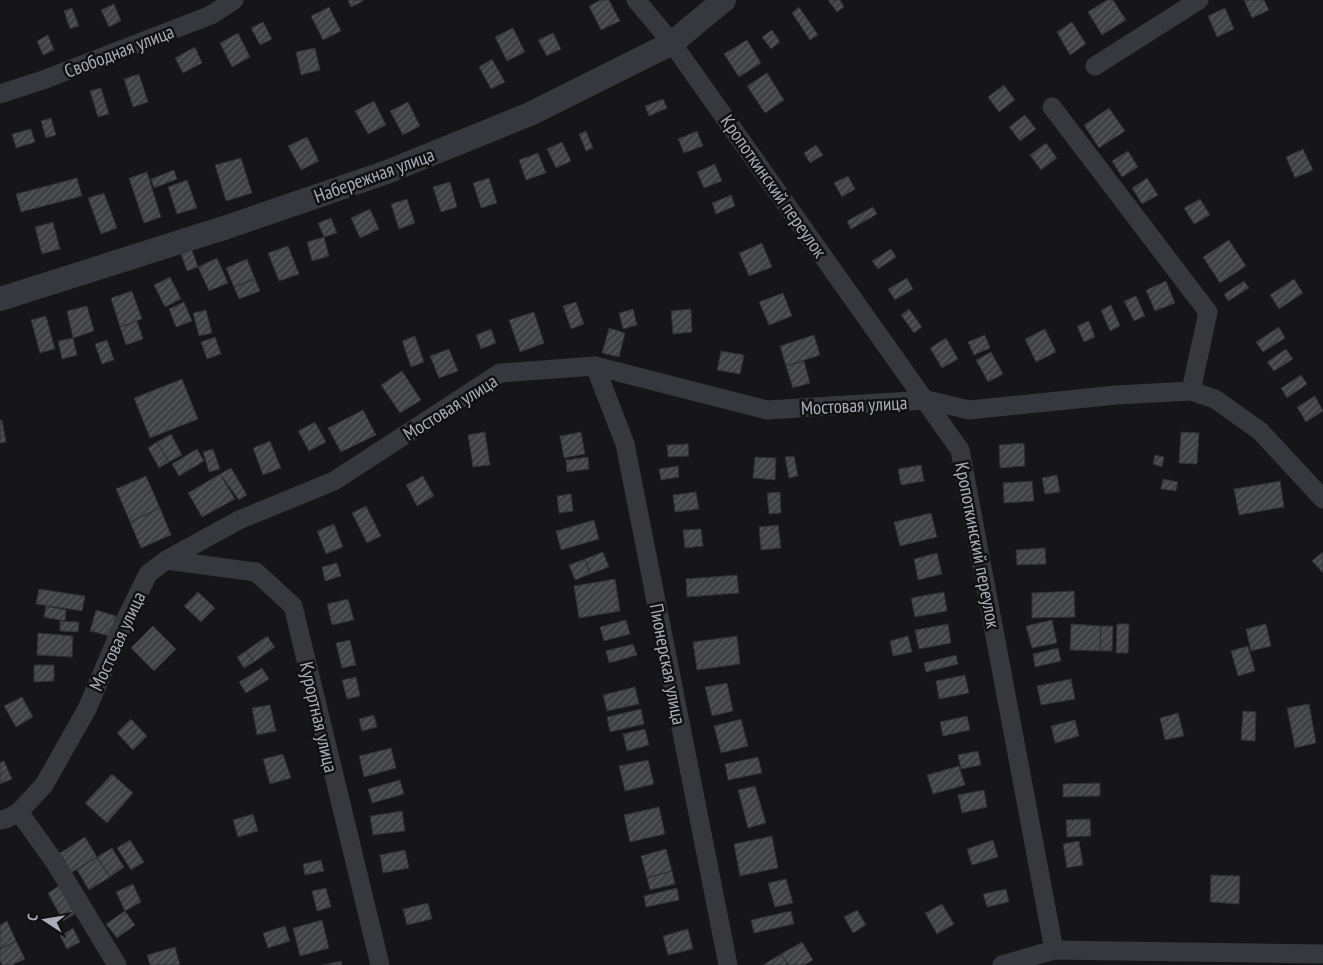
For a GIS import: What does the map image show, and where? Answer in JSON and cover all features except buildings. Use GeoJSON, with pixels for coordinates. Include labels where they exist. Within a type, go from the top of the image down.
{"type":"FeatureCollection","features":[{"type":"Feature","properties":{"kind":"street","name":"Свободная улица"},"geometry":{"type":"LineString","coordinates":[[0,94],[43,80],[211,15],[234,0]]}},
{"type":"Feature","properties":{"kind":"street","name":"Кропоткинский переулок"},"geometry":{"type":"LineString","coordinates":[[636,0],[672,43],[960,450],[1054,950]]}},
{"type":"Feature","properties":{"kind":"street","name":"Набережная улица"},"geometry":{"type":"LineString","coordinates":[[0,298],[227,227],[388,172],[530,114],[672,43],[724,0]]}},
{"type":"Feature","properties":{"kind":"street"},"geometry":{"type":"LineString","coordinates":[[1095,66],[1199,0]]}},
{"type":"Feature","properties":{"kind":"street"},"geometry":{"type":"LineString","coordinates":[[1052,107],[1208,312],[1191,391]]}},
{"type":"Feature","properties":{"kind":"street","name":"Мостовая улица"},"geometry":{"type":"LineString","coordinates":[[0,820],[19,812],[44,785],[87,709],[121,629],[148,574],[166,560],[239,520],[334,481],[500,374],[594,366],[767,410],[926,400],[969,410],[1116,395],[1191,391],[1215,399],[1260,431],[1323,499]]}},
{"type":"Feature","properties":{"kind":"street","name":"Пионерская улица"},"geometry":{"type":"LineString","coordinates":[[594,366],[624,444],[728,965]]}},
{"type":"Feature","properties":{"kind":"street","name":"Курортная улица"},"geometry":{"type":"LineString","coordinates":[[166,560],[256,572],[293,606],[380,965]]}},
{"type":"Feature","properties":{"kind":"street"},"geometry":{"type":"LineString","coordinates":[[19,812],[56,864],[117,965]]}},
{"type":"Feature","properties":{"kind":"street"},"geometry":{"type":"LineString","coordinates":[[1002,965],[1054,950],[1186,958],[1323,954]]}}]}
